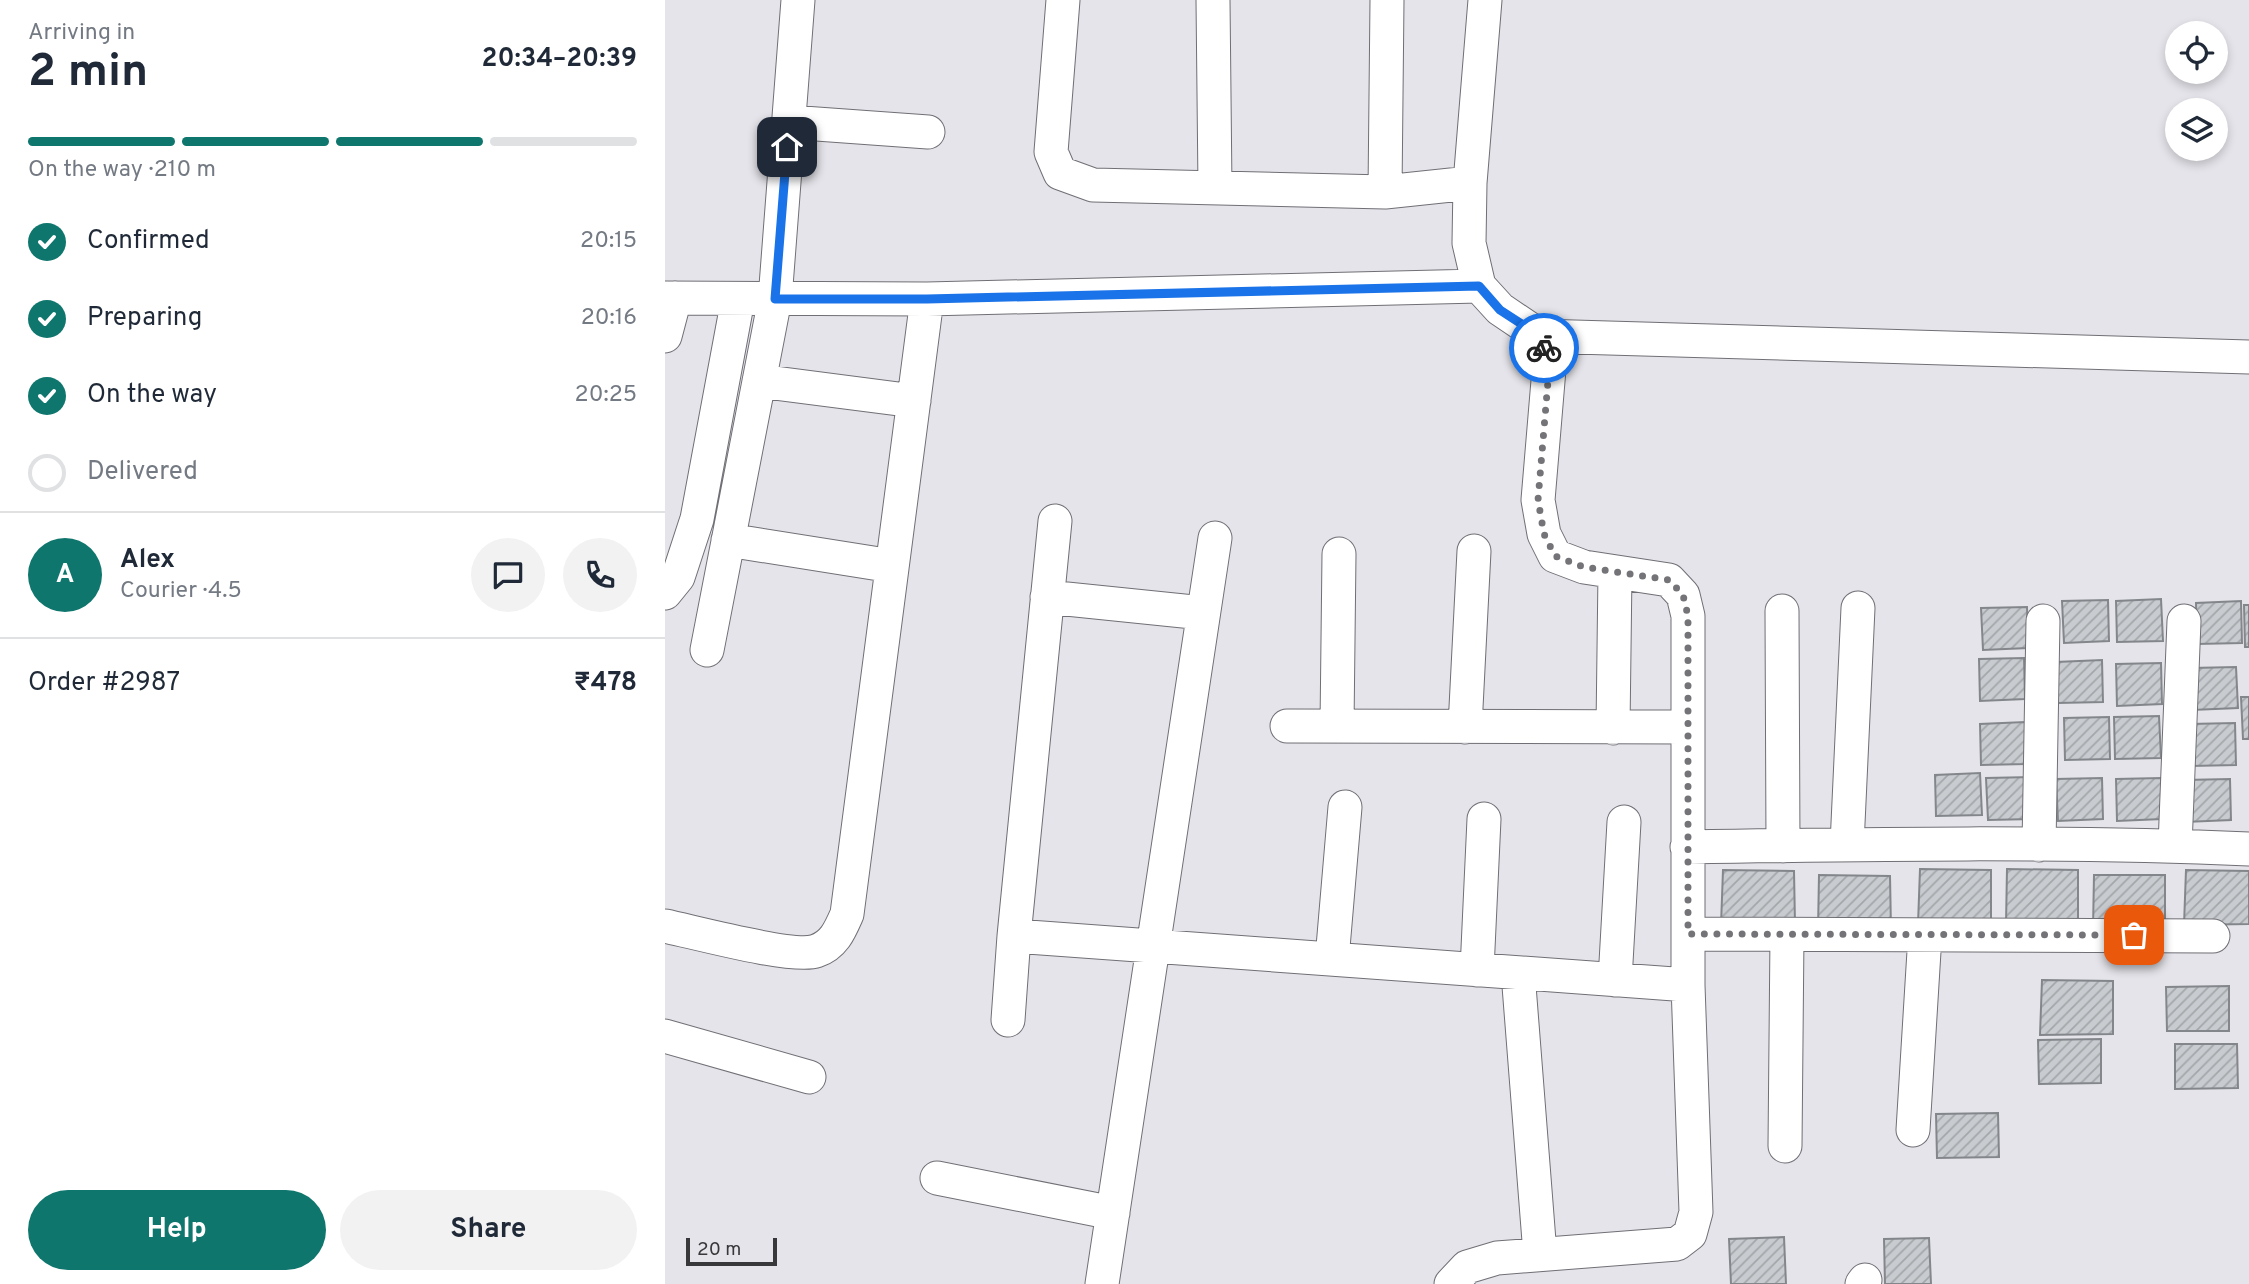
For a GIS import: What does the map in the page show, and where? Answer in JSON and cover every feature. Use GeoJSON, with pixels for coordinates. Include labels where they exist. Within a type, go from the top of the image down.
{"type":"FeatureCollection","features":[{"type":"Feature","properties":{"kind":"street"},"geometry":{"type":"LineString","coordinates":[[707,650],[775,299],[799,0]]}},
{"type":"Feature","properties":{"kind":"street"},"geometry":{"type":"LineString","coordinates":[[1063,0],[1051,152],[1060,173],[1093,185],[1215,188],[1385,192],[1470,183]]}},
{"type":"Feature","properties":{"kind":"street"},"geometry":{"type":"LineString","coordinates":[[1213,0],[1215,188]]}},
{"type":"Feature","properties":{"kind":"street"},"geometry":{"type":"LineString","coordinates":[[1385,192],[1387,0]]}},
{"type":"Feature","properties":{"kind":"street"},"geometry":{"type":"LineString","coordinates":[[1485,0],[1470,183],[1469,243],[1479,286],[1500,310],[1540,336],[2249,358]]}},
{"type":"Feature","properties":{"kind":"street"},"geometry":{"type":"LineString","coordinates":[[789,122],[928,132]]}},
{"type":"Feature","properties":{"kind":"street"},"geometry":{"type":"LineString","coordinates":[[665,336],[670,299],[927,299],[1479,286]]}},
{"type":"Feature","properties":{"kind":"street"},"geometry":{"type":"LineString","coordinates":[[665,593],[678,578],[697,519],[739,299]]}},
{"type":"Feature","properties":{"kind":"street"},"geometry":{"type":"LineString","coordinates":[[665,926],[794,953],[816,951],[837,937],[847,914],[927,299]]}},
{"type":"Feature","properties":{"kind":"street"},"geometry":{"type":"LineString","coordinates":[[1451,1284],[1467,1267],[1497,1258],[1677,1244],[1690,1234],[1696,1212],[1688,985],[1688,616],[1683,595],[1669,580],[1584,567],[1555,556],[1544,534],[1538,500],[1549,369],[1540,336]]}},
{"type":"Feature","properties":{"kind":"street"},"geometry":{"type":"LineString","coordinates":[[759,381],[913,401]]}},
{"type":"Feature","properties":{"kind":"street"},"geometry":{"type":"LineString","coordinates":[[1009,1020],[1014,936],[1055,521]]}},
{"type":"Feature","properties":{"kind":"street"},"geometry":{"type":"LineString","coordinates":[[1102,1284],[1215,538]]}},
{"type":"Feature","properties":{"kind":"street"},"geometry":{"type":"LineString","coordinates":[[728,540],[892,566]]}},
{"type":"Feature","properties":{"kind":"street"},"geometry":{"type":"LineString","coordinates":[[1465,727],[1474,551]]}},
{"type":"Feature","properties":{"kind":"street"},"geometry":{"type":"LineString","coordinates":[[1338,726],[1339,554]]}},
{"type":"Feature","properties":{"kind":"street"},"geometry":{"type":"LineString","coordinates":[[1613,729],[1615,572]]}},
{"type":"Feature","properties":{"kind":"street"},"geometry":{"type":"LineString","coordinates":[[1047,597],[1203,613]]}},
{"type":"Feature","properties":{"kind":"street"},"geometry":{"type":"LineString","coordinates":[[1847,845],[1858,608]]}},
{"type":"Feature","properties":{"kind":"street"},"geometry":{"type":"LineString","coordinates":[[1782,611],[1783,846]]}},
{"type":"Feature","properties":{"kind":"street"},"geometry":{"type":"LineString","coordinates":[[2039,845],[2043,621]]}},
{"type":"Feature","properties":{"kind":"street"},"geometry":{"type":"LineString","coordinates":[[2175,846],[2184,621]]}},
{"type":"Feature","properties":{"kind":"street"},"geometry":{"type":"LineString","coordinates":[[1287,726],[1613,729],[1687,727]]}},
{"type":"Feature","properties":{"kind":"street"},"geometry":{"type":"LineString","coordinates":[[1332,959],[1345,807]]}},
{"type":"Feature","properties":{"kind":"street"},"geometry":{"type":"LineString","coordinates":[[1477,970],[1484,819]]}},
{"type":"Feature","properties":{"kind":"street"},"geometry":{"type":"LineString","coordinates":[[1615,980],[1624,822]]}},
{"type":"Feature","properties":{"kind":"street"},"geometry":{"type":"LineString","coordinates":[[1687,848],[2039,845],[2249,849]]}},
{"type":"Feature","properties":{"kind":"street"},"geometry":{"type":"LineString","coordinates":[[1688,934],[2213,936]]}},
{"type":"Feature","properties":{"kind":"street"},"geometry":{"type":"LineString","coordinates":[[1785,1146],[1787,934]]}},
{"type":"Feature","properties":{"kind":"street"},"geometry":{"type":"LineString","coordinates":[[1913,1130],[1924,935]]}},
{"type":"Feature","properties":{"kind":"street"},"geometry":{"type":"LineString","coordinates":[[1014,936],[1688,985]]}},
{"type":"Feature","properties":{"kind":"street"},"geometry":{"type":"LineString","coordinates":[[1518,973],[1540,1254]]}},
{"type":"Feature","properties":{"kind":"street"},"geometry":{"type":"LineString","coordinates":[[665,1036],[809,1077]]}},
{"type":"Feature","properties":{"kind":"street"},"geometry":{"type":"LineString","coordinates":[[937,1178],[1113,1213]]}},
{"type":"Feature","properties":{"kind":"building"},"geometry":{"type":"Polygon","coordinates":[[[2161,599],[2163,641],[2117,642],[2116,601],[2161,599]]]}},
{"type":"Feature","properties":{"kind":"building"},"geometry":{"type":"Polygon","coordinates":[[[2108,600],[2109,641],[2064,643],[2062,601],[2108,600]]]}},
{"type":"Feature","properties":{"kind":"building"},"geometry":{"type":"Polygon","coordinates":[[[2241,601],[2242,643],[2197,644],[2196,603],[2241,601]]]}},
{"type":"Feature","properties":{"kind":"building"},"geometry":{"type":"Polygon","coordinates":[[[2244,605],[2249,605],[2249,647],[2245,647],[2244,605]]]}},
{"type":"Feature","properties":{"kind":"building"},"geometry":{"type":"Polygon","coordinates":[[[2027,607],[2028,648],[1983,650],[1981,608],[2027,607]]]}},
{"type":"Feature","properties":{"kind":"building"},"geometry":{"type":"Polygon","coordinates":[[[2024,658],[2025,699],[1980,701],[1979,659],[2024,658]]]}},
{"type":"Feature","properties":{"kind":"building"},"geometry":{"type":"Polygon","coordinates":[[[2102,660],[2103,702],[2058,703],[2056,662],[2102,660]]]}},
{"type":"Feature","properties":{"kind":"building"},"geometry":{"type":"Polygon","coordinates":[[[2161,663],[2162,704],[2117,706],[2116,664],[2161,663]]]}},
{"type":"Feature","properties":{"kind":"building"},"geometry":{"type":"Polygon","coordinates":[[[2236,667],[2238,708],[2192,710],[2191,668],[2236,667]]]}},
{"type":"Feature","properties":{"kind":"building"},"geometry":{"type":"Polygon","coordinates":[[[2241,697],[2249,697],[2249,739],[2243,739],[2241,697]]]}},
{"type":"Feature","properties":{"kind":"building"},"geometry":{"type":"Polygon","coordinates":[[[2159,716],[2161,758],[2115,759],[2114,717],[2159,716]]]}},
{"type":"Feature","properties":{"kind":"building"},"geometry":{"type":"Polygon","coordinates":[[[2109,717],[2110,759],[2065,760],[2064,718],[2109,717]]]}},
{"type":"Feature","properties":{"kind":"building"},"geometry":{"type":"Polygon","coordinates":[[[2025,722],[2026,764],[1981,765],[1980,724],[2025,722]]]}},
{"type":"Feature","properties":{"kind":"building"},"geometry":{"type":"Polygon","coordinates":[[[2235,723],[2236,765],[2191,766],[2189,724],[2235,723]]]}},
{"type":"Feature","properties":{"kind":"building"},"geometry":{"type":"Polygon","coordinates":[[[1980,773],[1982,815],[1936,816],[1935,775],[1980,773]]]}},
{"type":"Feature","properties":{"kind":"building"},"geometry":{"type":"Polygon","coordinates":[[[2032,777],[2033,819],[1988,820],[1986,778],[2032,777]]]}},
{"type":"Feature","properties":{"kind":"building"},"geometry":{"type":"Polygon","coordinates":[[[2102,778],[2103,819],[2058,821],[2056,779],[2102,778]]]}},
{"type":"Feature","properties":{"kind":"building"},"geometry":{"type":"Polygon","coordinates":[[[2161,778],[2162,819],[2117,821],[2116,779],[2161,778]]]}},
{"type":"Feature","properties":{"kind":"building"},"geometry":{"type":"Polygon","coordinates":[[[2230,779],[2231,820],[2185,822],[2184,780],[2230,779]]]}},
{"type":"Feature","properties":{"kind":"building"},"geometry":{"type":"Polygon","coordinates":[[[1920,869],[1991,870],[1991,923],[1918,924],[1920,869]]]}},
{"type":"Feature","properties":{"kind":"building"},"geometry":{"type":"Polygon","coordinates":[[[2007,869],[2078,870],[2078,922],[2006,924],[2007,869]]]}},
{"type":"Feature","properties":{"kind":"building"},"geometry":{"type":"Polygon","coordinates":[[[1723,870],[1794,871],[1795,924],[1721,925],[1723,870]]]}},
{"type":"Feature","properties":{"kind":"building"},"geometry":{"type":"Polygon","coordinates":[[[2186,870],[2249,871],[2249,924],[2184,925],[2186,870]]]}},
{"type":"Feature","properties":{"kind":"building"},"geometry":{"type":"Polygon","coordinates":[[[1819,875],[1890,876],[1891,929],[1818,930],[1819,875]]]}},
{"type":"Feature","properties":{"kind":"building"},"geometry":{"type":"Polygon","coordinates":[[[2094,875],[2165,875],[2165,928],[2093,929],[2094,875]]]}},
{"type":"Feature","properties":{"kind":"building"},"geometry":{"type":"Polygon","coordinates":[[[2042,980],[2113,981],[2113,1034],[2040,1035],[2042,980]]]}},
{"type":"Feature","properties":{"kind":"building"},"geometry":{"type":"Polygon","coordinates":[[[2229,986],[2229,1031],[2167,1031],[2166,987],[2229,986]]]}},
{"type":"Feature","properties":{"kind":"building"},"geometry":{"type":"Polygon","coordinates":[[[2101,1039],[2101,1083],[2039,1084],[2038,1040],[2101,1039]]]}},
{"type":"Feature","properties":{"kind":"building"},"geometry":{"type":"Polygon","coordinates":[[[2175,1044],[2237,1044],[2238,1088],[2175,1089],[2175,1044]]]}},
{"type":"Feature","properties":{"kind":"building"},"geometry":{"type":"Polygon","coordinates":[[[1998,1113],[1999,1157],[1937,1158],[1936,1114],[1998,1113]]]}},
{"type":"Feature","properties":{"kind":"building"},"geometry":{"type":"Polygon","coordinates":[[[1784,1237],[1786,1284],[1731,1284],[1729,1239],[1784,1237]]]}},
{"type":"Feature","properties":{"kind":"building"},"geometry":{"type":"Polygon","coordinates":[[[1929,1238],[1931,1284],[1885,1284],[1884,1239],[1929,1238]]]}},
{"type":"Feature","properties":{"kind":"way so far"},"geometry":{"type":"LineString","coordinates":[[1544,348],[1549,369],[1548,400],[1538,500],[1544,534],[1555,556],[1584,567],[1669,580],[1683,595],[1688,616],[1688,934],[2134,935]]}},
{"type":"Feature","properties":{"kind":"route"},"geometry":{"type":"LineString","coordinates":[[787,147],[775,299],[927,299],[1479,286],[1500,310],[1540,336],[1544,348]]}}]}
